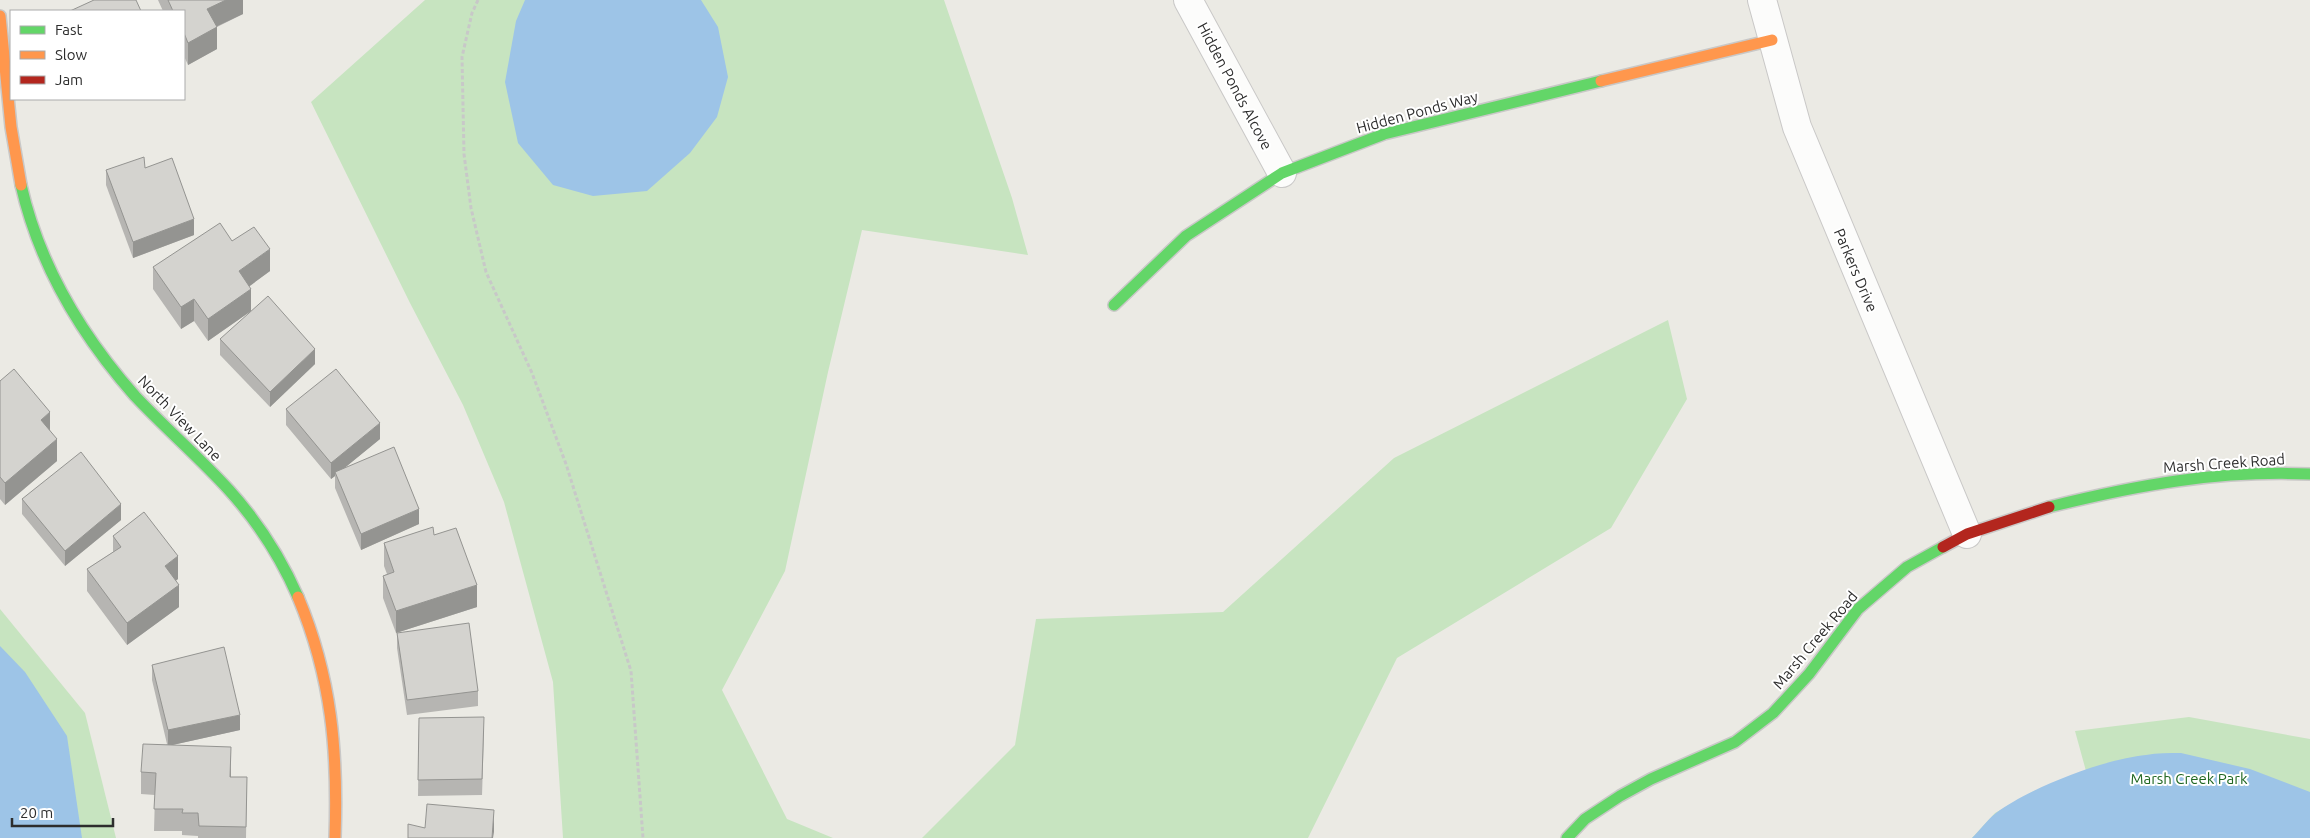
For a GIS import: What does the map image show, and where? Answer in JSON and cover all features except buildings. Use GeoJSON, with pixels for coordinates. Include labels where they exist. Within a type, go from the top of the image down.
{"type":"FeatureCollection","features":[{"type":"Feature","properties":{"kind":"street","name":"Hidden Ponds Alcove"},"geometry":{"type":"LineString","coordinates":[[1188,0],[1282,173]]}},
{"type":"Feature","properties":{"kind":"street","name":"Parkers Drive"},"geometry":{"type":"LineString","coordinates":[[1762,0],[1797,126],[1967,534]]}},
{"type":"Feature","properties":{"kind":"street","name":"North View Lane"},"geometry":{"type":"LineString","coordinates":[[0,16],[11,142],[22,196],[42,249],[66,299],[102,355],[146,408],[230,491],[264,537],[291,581],[315,642],[331,708],[337,784],[335,838]]}},
{"type":"Feature","properties":{"kind":"street","name":"Hidden Ponds Way"},"geometry":{"type":"LineString","coordinates":[[1114,305],[1186,236],[1282,173],[1384,134],[1772,40]]}},
{"type":"Feature","properties":{"kind":"street","name":"Marsh Creek Road"},"geometry":{"type":"LineString","coordinates":[[1567,838],[1585,819],[1620,796],[1651,779],[1735,742],[1772,712],[1809,674],[1858,609],[1907,567],[1967,534],[2029,512],[2096,495],[2177,479],[2269,472],[2310,474]]}},
{"type":"Feature","properties":{"kind":"path"},"geometry":{"type":"LineString","coordinates":[[478,0],[472,13],[462,57],[464,154],[471,208],[486,272],[532,373],[566,464],[631,671],[643,838]]}},
{"type":"Feature","properties":{"kind":"green space"},"geometry":{"type":"Polygon","coordinates":[[[425,0],[944,0],[1012,198],[1028,255],[862,230],[828,372],[785,571],[722,690],[787,819],[833,838],[563,838],[553,682],[504,502],[463,405],[410,303],[311,102],[425,0]]]}},
{"type":"Feature","properties":{"kind":"green space"},"geometry":{"type":"Polygon","coordinates":[[[1668,320],[1687,399],[1611,528],[1397,658],[1308,838],[922,838],[1015,745],[1036,619],[1223,612],[1394,458],[1668,320]]]}},
{"type":"Feature","properties":{"kind":"green space"},"geometry":{"type":"Polygon","coordinates":[[[0,609],[85,713],[116,838],[0,838],[0,609]]]}},
{"type":"Feature","properties":{"kind":"green space","name":"Marsh Creek Park"},"geometry":{"type":"Polygon","coordinates":[[[2189,717],[2310,739],[2310,838],[1972,838],[1995,813],[2034,791],[2086,771],[2075,731],[2189,717]]]}},
{"type":"Feature","properties":{"kind":"water"},"geometry":{"type":"Polygon","coordinates":[[[525,0],[701,0],[718,27],[728,77],[717,117],[690,153],[647,191],[593,196],[553,185],[518,143],[505,82],[516,21],[525,0]]]}},
{"type":"Feature","properties":{"kind":"water"},"geometry":{"type":"Polygon","coordinates":[[[0,646],[25,672],[67,736],[82,838],[0,838],[0,646]]]}},
{"type":"Feature","properties":{"kind":"water","name":"Marsh Creek Park"},"geometry":{"type":"Polygon","coordinates":[[[2181,753],[2250,769],[2310,792],[2310,838],[1972,838],[1993,816],[2010,803],[2068,776],[2109,762],[2154,754],[2181,753]]]}},
{"type":"Feature","properties":{"kind":"traffic: fast"},"geometry":{"type":"LineString","coordinates":[[1114,305],[1186,236],[1282,173],[1384,134],[1601,81]]}},
{"type":"Feature","properties":{"kind":"traffic: fast"},"geometry":{"type":"LineString","coordinates":[[21,185],[39,243],[51,271],[80,324],[97,349],[135,396],[218,478],[249,514],[268,540],[298,597]]}},
{"type":"Feature","properties":{"kind":"traffic: fast"},"geometry":{"type":"LineString","coordinates":[[2049,507],[2114,492],[2178,481],[2243,474],[2310,474]]}},
{"type":"Feature","properties":{"kind":"traffic: fast"},"geometry":{"type":"LineString","coordinates":[[1567,838],[1585,819],[1620,796],[1651,779],[1735,742],[1773,713],[1809,674],[1858,609],[1907,567],[1943,547]]}},
{"type":"Feature","properties":{"kind":"traffic: slow"},"geometry":{"type":"LineString","coordinates":[[0,16],[11,127],[21,185]]}},
{"type":"Feature","properties":{"kind":"traffic: slow"},"geometry":{"type":"LineString","coordinates":[[1601,81],[1772,40]]}},
{"type":"Feature","properties":{"kind":"traffic: slow"},"geometry":{"type":"LineString","coordinates":[[298,597],[319,657],[330,716],[334,745],[335,838]]}},
{"type":"Feature","properties":{"kind":"traffic: jam"},"geometry":{"type":"LineString","coordinates":[[1943,547],[1967,534],[2049,507]]}}]}
